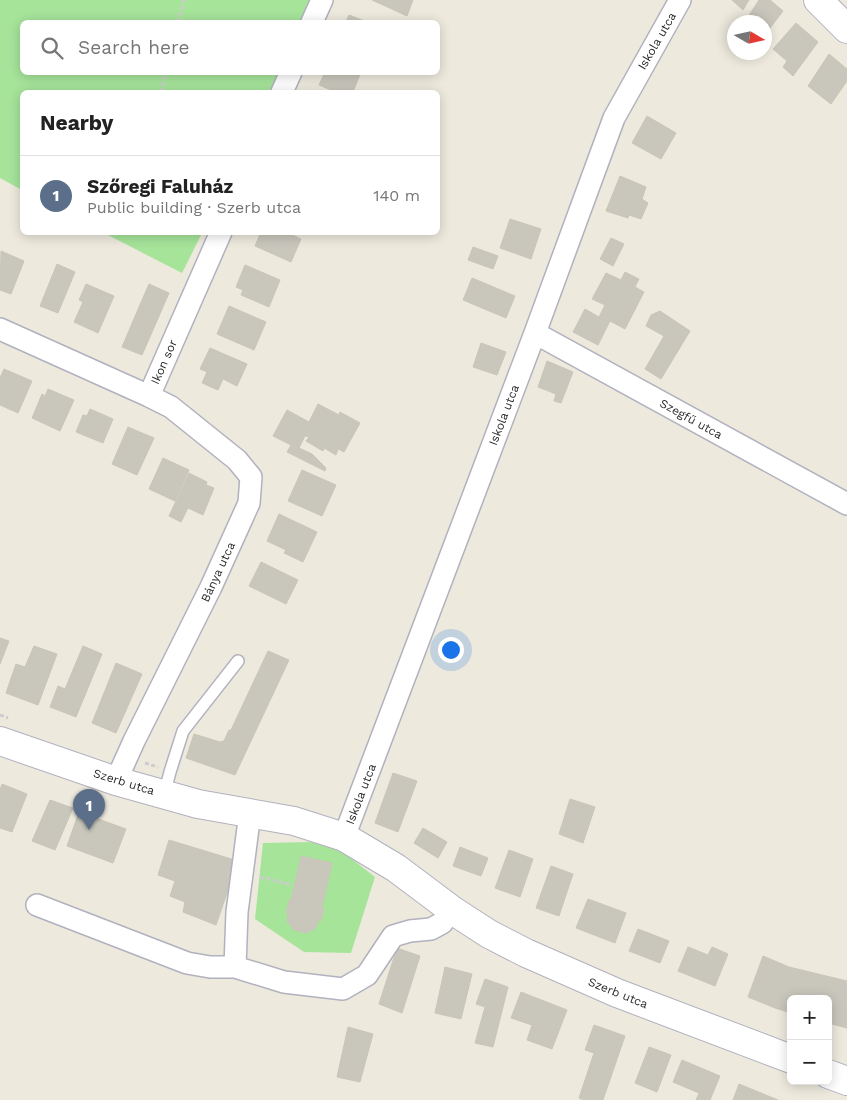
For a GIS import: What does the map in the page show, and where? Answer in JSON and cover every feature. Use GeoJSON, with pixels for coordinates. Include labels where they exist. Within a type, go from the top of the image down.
{"type":"FeatureCollection","features":[{"type":"Feature","properties":{"kind":"main road"},"geometry":{"type":"LineString","coordinates":[[818,0],[847,29]]}},
{"type":"Feature","properties":{"kind":"main road","name":"Szerb utca"},"geometry":{"type":"LineString","coordinates":[[0,741],[116,781],[164,795],[198,804],[294,821],[344,837],[396,868],[452,910],[489,934],[526,953],[617,993],[787,1058]]}},
{"type":"Feature","properties":{"kind":"main road"},"geometry":{"type":"LineString","coordinates":[[832,1075],[847,1081]]}},
{"type":"Feature","properties":{"kind":"street"},"geometry":{"type":"LineString","coordinates":[[313,20],[322,0]]}},
{"type":"Feature","properties":{"kind":"street","name":"Iskola utca"},"geometry":{"type":"LineString","coordinates":[[344,837],[535,333],[614,118],[680,0]]}},
{"type":"Feature","properties":{"kind":"street"},"geometry":{"type":"LineString","coordinates":[[283,90],[289,75]]}},
{"type":"Feature","properties":{"kind":"street","name":"Ikon sor"},"geometry":{"type":"LineString","coordinates":[[0,329],[150,396],[220,235]]}},
{"type":"Feature","properties":{"kind":"street","name":"Szegfű utca"},"geometry":{"type":"LineString","coordinates":[[535,333],[847,504]]}},
{"type":"Feature","properties":{"kind":"street","name":"Bánya utca"},"geometry":{"type":"LineString","coordinates":[[116,781],[211,587],[249,503],[251,477],[237,460],[171,407],[150,396]]}},
{"type":"Feature","properties":{"kind":"street"},"geometry":{"type":"LineString","coordinates":[[235,967],[237,912],[250,813]]}},
{"type":"Feature","properties":{"kind":"street"},"geometry":{"type":"LineString","coordinates":[[36,905],[187,963],[210,967],[235,967],[284,982],[343,989],[367,975],[393,936],[410,931],[431,929],[442,923],[452,910]]}},
{"type":"Feature","properties":{"kind":"lane"},"geometry":{"type":"LineString","coordinates":[[164,795],[183,731],[238,661]]}},
{"type":"Feature","properties":{"kind":"path"},"geometry":{"type":"LineString","coordinates":[[179,20],[184,0]]}},
{"type":"Feature","properties":{"kind":"path"},"geometry":{"type":"LineString","coordinates":[[162,90],[165,75]]}},
{"type":"Feature","properties":{"kind":"path"},"geometry":{"type":"LineString","coordinates":[[260,877],[292,885]]}},
{"type":"Feature","properties":{"kind":"green space"},"geometry":{"type":"Polygon","coordinates":[[[0,0],[313,0],[303,20],[20,20],[20,75],[277,75],[270,90],[20,90],[20,189],[0,178],[0,0]]]}},
{"type":"Feature","properties":{"kind":"green space"},"geometry":{"type":"Polygon","coordinates":[[[108,235],[201,235],[182,273],[108,235]]]}},
{"type":"Feature","properties":{"kind":"green space"},"geometry":{"type":"Polygon","coordinates":[[[310,842],[339,849],[375,877],[351,953],[304,952],[255,919],[263,843],[310,842]]]}},
{"type":"Feature","properties":{"kind":"building"},"geometry":{"type":"Polygon","coordinates":[[[372,0],[413,0],[407,16],[372,0]]]}},
{"type":"Feature","properties":{"kind":"building"},"geometry":{"type":"Polygon","coordinates":[[[732,0],[749,0],[743,10],[732,0]]]}},
{"type":"Feature","properties":{"kind":"building"},"geometry":{"type":"Polygon","coordinates":[[[759,0],[770,0],[783,11],[772,25],[772,15],[749,15],[759,0]]]}},
{"type":"Feature","properties":{"kind":"building"},"geometry":{"type":"Polygon","coordinates":[[[349,15],[362,20],[347,20],[349,15]]]}},
{"type":"Feature","properties":{"kind":"building"},"geometry":{"type":"Polygon","coordinates":[[[796,23],[818,42],[793,76],[783,67],[787,61],[773,49],[796,23]]]}},
{"type":"Feature","properties":{"kind":"building"},"geometry":{"type":"Polygon","coordinates":[[[829,54],[847,69],[847,81],[831,104],[808,86],[829,54]]]}},
{"type":"Feature","properties":{"kind":"building"},"geometry":{"type":"Polygon","coordinates":[[[324,75],[360,75],[354,90],[331,90],[319,85],[324,75]]]}},
{"type":"Feature","properties":{"kind":"building"},"geometry":{"type":"Polygon","coordinates":[[[647,116],[676,133],[661,159],[632,143],[647,116]]]}},
{"type":"Feature","properties":{"kind":"building"},"geometry":{"type":"Polygon","coordinates":[[[620,176],[646,187],[642,199],[648,203],[641,219],[629,215],[628,218],[606,211],[620,176]]]}},
{"type":"Feature","properties":{"kind":"building"},"geometry":{"type":"Polygon","coordinates":[[[510,219],[541,229],[531,259],[500,248],[510,219]]]}},
{"type":"Feature","properties":{"kind":"building"},"geometry":{"type":"Polygon","coordinates":[[[260,235],[292,235],[301,239],[291,262],[255,246],[260,235]]]}},
{"type":"Feature","properties":{"kind":"building"},"geometry":{"type":"Polygon","coordinates":[[[611,238],[624,244],[613,266],[600,259],[611,238]]]}},
{"type":"Feature","properties":{"kind":"building"},"geometry":{"type":"Polygon","coordinates":[[[473,247],[498,256],[493,269],[468,260],[473,247]]]}},
{"type":"Feature","properties":{"kind":"building"},"geometry":{"type":"Polygon","coordinates":[[[1,251],[24,261],[11,294],[0,290],[1,251]]]}},
{"type":"Feature","properties":{"kind":"building"},"geometry":{"type":"Polygon","coordinates":[[[57,264],[75,272],[58,313],[40,306],[57,264]]]}},
{"type":"Feature","properties":{"kind":"building"},"geometry":{"type":"Polygon","coordinates":[[[245,265],[280,280],[269,307],[241,295],[243,290],[236,287],[245,265]]]}},
{"type":"Feature","properties":{"kind":"building"},"geometry":{"type":"Polygon","coordinates":[[[625,272],[639,279],[635,287],[644,292],[625,329],[610,321],[598,345],[573,332],[585,309],[599,317],[605,305],[592,299],[606,273],[621,280],[625,272]]]}},
{"type":"Feature","properties":{"kind":"building"},"geometry":{"type":"Polygon","coordinates":[[[472,278],[515,296],[506,318],[463,300],[472,278]]]}},
{"type":"Feature","properties":{"kind":"building"},"geometry":{"type":"Polygon","coordinates":[[[86,284],[114,296],[98,333],[74,322],[83,302],[79,300],[86,284]]]}},
{"type":"Feature","properties":{"kind":"building"},"geometry":{"type":"Polygon","coordinates":[[[149,284],[169,293],[156,323],[136,314],[149,284]]]}},
{"type":"Feature","properties":{"kind":"building"},"geometry":{"type":"Polygon","coordinates":[[[229,306],[266,322],[254,350],[217,334],[229,306]]]}},
{"type":"Feature","properties":{"kind":"building"},"geometry":{"type":"Polygon","coordinates":[[[660,311],[690,331],[661,379],[645,369],[664,336],[646,326],[651,315],[660,311]]]}},
{"type":"Feature","properties":{"kind":"building"},"geometry":{"type":"Polygon","coordinates":[[[136,314],[156,323],[142,355],[122,347],[136,314]]]}},
{"type":"Feature","properties":{"kind":"building"},"geometry":{"type":"Polygon","coordinates":[[[481,343],[506,352],[497,375],[473,367],[481,343]]]}},
{"type":"Feature","properties":{"kind":"building"},"geometry":{"type":"Polygon","coordinates":[[[210,348],[247,364],[237,386],[223,379],[218,390],[202,383],[207,372],[200,369],[210,348]]]}},
{"type":"Feature","properties":{"kind":"building"},"geometry":{"type":"Polygon","coordinates":[[[547,361],[573,372],[561,403],[554,401],[556,394],[538,387],[547,361]]]}},
{"type":"Feature","properties":{"kind":"building"},"geometry":{"type":"Polygon","coordinates":[[[4,369],[32,381],[18,413],[0,405],[0,378],[4,369]]]}},
{"type":"Feature","properties":{"kind":"building"},"geometry":{"type":"Polygon","coordinates":[[[48,389],[74,400],[60,431],[32,418],[42,394],[45,396],[48,389]]]}},
{"type":"Feature","properties":{"kind":"building"},"geometry":{"type":"Polygon","coordinates":[[[318,404],[339,415],[340,412],[360,423],[344,452],[338,449],[336,455],[324,448],[323,451],[306,441],[309,437],[305,436],[299,448],[312,454],[326,468],[325,471],[287,452],[291,445],[273,436],[287,410],[309,422],[318,404]]]}},
{"type":"Feature","properties":{"kind":"building"},"geometry":{"type":"Polygon","coordinates":[[[90,409],[113,419],[103,443],[76,432],[83,415],[87,416],[90,409]]]}},
{"type":"Feature","properties":{"kind":"building"},"geometry":{"type":"Polygon","coordinates":[[[128,427],[154,438],[137,475],[112,464],[128,427]]]}},
{"type":"Feature","properties":{"kind":"building"},"geometry":{"type":"Polygon","coordinates":[[[163,458],[189,470],[175,501],[149,489],[163,458]]]}},
{"type":"Feature","properties":{"kind":"building"},"geometry":{"type":"Polygon","coordinates":[[[302,470],[336,485],[322,516],[288,501],[302,470]]]}},
{"type":"Feature","properties":{"kind":"building"},"geometry":{"type":"Polygon","coordinates":[[[189,473],[207,482],[206,485],[214,488],[203,515],[188,508],[181,522],[169,516],[189,473]]]}},
{"type":"Feature","properties":{"kind":"building"},"geometry":{"type":"Polygon","coordinates":[[[279,514],[317,532],[303,562],[284,553],[286,550],[267,541],[279,514]]]}},
{"type":"Feature","properties":{"kind":"building"},"geometry":{"type":"Polygon","coordinates":[[[261,562],[298,580],[286,604],[249,586],[261,562]]]}},
{"type":"Feature","properties":{"kind":"building"},"geometry":{"type":"Polygon","coordinates":[[[0,638],[9,641],[0,664],[0,638]]]}},
{"type":"Feature","properties":{"kind":"building"},"geometry":{"type":"Polygon","coordinates":[[[34,646],[57,654],[38,705],[6,693],[16,664],[25,667],[34,646]]]}},
{"type":"Feature","properties":{"kind":"building"},"geometry":{"type":"Polygon","coordinates":[[[83,646],[102,654],[76,717],[50,707],[58,686],[65,689],[83,646]]]}},
{"type":"Feature","properties":{"kind":"building"},"geometry":{"type":"Polygon","coordinates":[[[268,651],[289,660],[235,775],[186,758],[194,734],[220,742],[224,741],[268,651]]]}},
{"type":"Feature","properties":{"kind":"building"},"geometry":{"type":"Polygon","coordinates":[[[116,663],[142,674],[116,733],[92,723],[116,663]]]}},
{"type":"Feature","properties":{"kind":"building"},"geometry":{"type":"Polygon","coordinates":[[[393,773],[417,781],[398,832],[375,823],[393,773]]]}},
{"type":"Feature","properties":{"kind":"building"},"geometry":{"type":"Polygon","coordinates":[[[2,784],[27,794],[12,832],[0,828],[0,790],[2,784]]]}},
{"type":"Feature","properties":{"kind":"building"},"geometry":{"type":"Polygon","coordinates":[[[570,799],[595,807],[583,843],[559,834],[570,799]]]}},
{"type":"Feature","properties":{"kind":"building"},"geometry":{"type":"Polygon","coordinates":[[[50,800],[73,808],[55,850],[32,841],[50,800]]]}},
{"type":"Feature","properties":{"kind":"building"},"geometry":{"type":"Polygon","coordinates":[[[79,812],[126,829],[113,863],[67,846],[79,812]]]}},
{"type":"Feature","properties":{"kind":"building"},"geometry":{"type":"Polygon","coordinates":[[[423,828],[447,842],[438,858],[414,843],[423,828]]]}},
{"type":"Feature","properties":{"kind":"building"},"geometry":{"type":"Polygon","coordinates":[[[169,840],[238,861],[216,925],[183,912],[185,902],[170,896],[175,881],[158,875],[169,840]]]}},
{"type":"Feature","properties":{"kind":"building"},"geometry":{"type":"Polygon","coordinates":[[[460,847],[488,858],[481,876],[453,866],[460,847]]]}},
{"type":"Feature","properties":{"kind":"building"},"geometry":{"type":"Polygon","coordinates":[[[509,850],[533,859],[520,897],[495,888],[509,850]]]}},
{"type":"Feature","properties":{"kind":"building"},"geometry":{"type":"Polygon","coordinates":[[[301,856],[332,863],[322,907],[324,908],[321,921],[318,920],[316,928],[306,933],[294,930],[287,921],[288,914],[286,913],[289,900],[291,900],[301,856]]]}},
{"type":"Feature","properties":{"kind":"building"},"geometry":{"type":"Polygon","coordinates":[[[551,866],[573,874],[559,916],[536,908],[551,866]]]}},
{"type":"Feature","properties":{"kind":"building"},"geometry":{"type":"Polygon","coordinates":[[[588,899],[626,913],[615,943],[576,928],[588,899]]]}},
{"type":"Feature","properties":{"kind":"building"},"geometry":{"type":"Polygon","coordinates":[[[638,929],[669,941],[660,963],[629,951],[638,929]]]}},
{"type":"Feature","properties":{"kind":"building"},"geometry":{"type":"Polygon","coordinates":[[[688,947],[708,955],[712,947],[728,954],[715,986],[678,971],[688,947]]]}},
{"type":"Feature","properties":{"kind":"building"},"geometry":{"type":"Polygon","coordinates":[[[397,948],[420,956],[402,1013],[379,1004],[397,948]]]}},
{"type":"Feature","properties":{"kind":"building"},"geometry":{"type":"Polygon","coordinates":[[[763,956],[789,967],[775,1008],[748,997],[763,956]]]}},
{"type":"Feature","properties":{"kind":"building"},"geometry":{"type":"Polygon","coordinates":[[[445,967],[472,974],[461,1019],[435,1013],[445,967]]]}},
{"type":"Feature","properties":{"kind":"building"},"geometry":{"type":"Polygon","coordinates":[[[789,967],[847,981],[847,1028],[832,1024],[832,995],[787,995],[787,1012],[775,1008],[789,967]]]}},
{"type":"Feature","properties":{"kind":"building"},"geometry":{"type":"Polygon","coordinates":[[[485,979],[508,987],[493,1047],[475,1043],[485,1007],[476,1004],[485,979]]]}},
{"type":"Feature","properties":{"kind":"building"},"geometry":{"type":"Polygon","coordinates":[[[521,992],[567,1010],[552,1049],[527,1040],[532,1025],[511,1018],[521,992]]]}},
{"type":"Feature","properties":{"kind":"building"},"geometry":{"type":"Polygon","coordinates":[[[594,1025],[625,1036],[603,1100],[584,1100],[579,1098],[594,1053],[585,1050],[594,1025]]]}},
{"type":"Feature","properties":{"kind":"building"},"geometry":{"type":"Polygon","coordinates":[[[348,1027],[373,1034],[360,1082],[337,1077],[348,1027]]]}},
{"type":"Feature","properties":{"kind":"building"},"geometry":{"type":"Polygon","coordinates":[[[649,1047],[671,1055],[657,1092],[635,1083],[649,1047]]]}},
{"type":"Feature","properties":{"kind":"building"},"geometry":{"type":"Polygon","coordinates":[[[682,1060],[720,1076],[710,1100],[696,1100],[699,1093],[673,1082],[682,1060]]]}},
{"type":"Feature","properties":{"kind":"building"},"geometry":{"type":"Polygon","coordinates":[[[739,1084],[778,1100],[733,1100],[739,1084]]]}},
{"type":"Feature","properties":{"kind":"place","name":"Szőregi Faluház"},"geometry":{"type":"Point","coordinates":[89,830]}}]}
